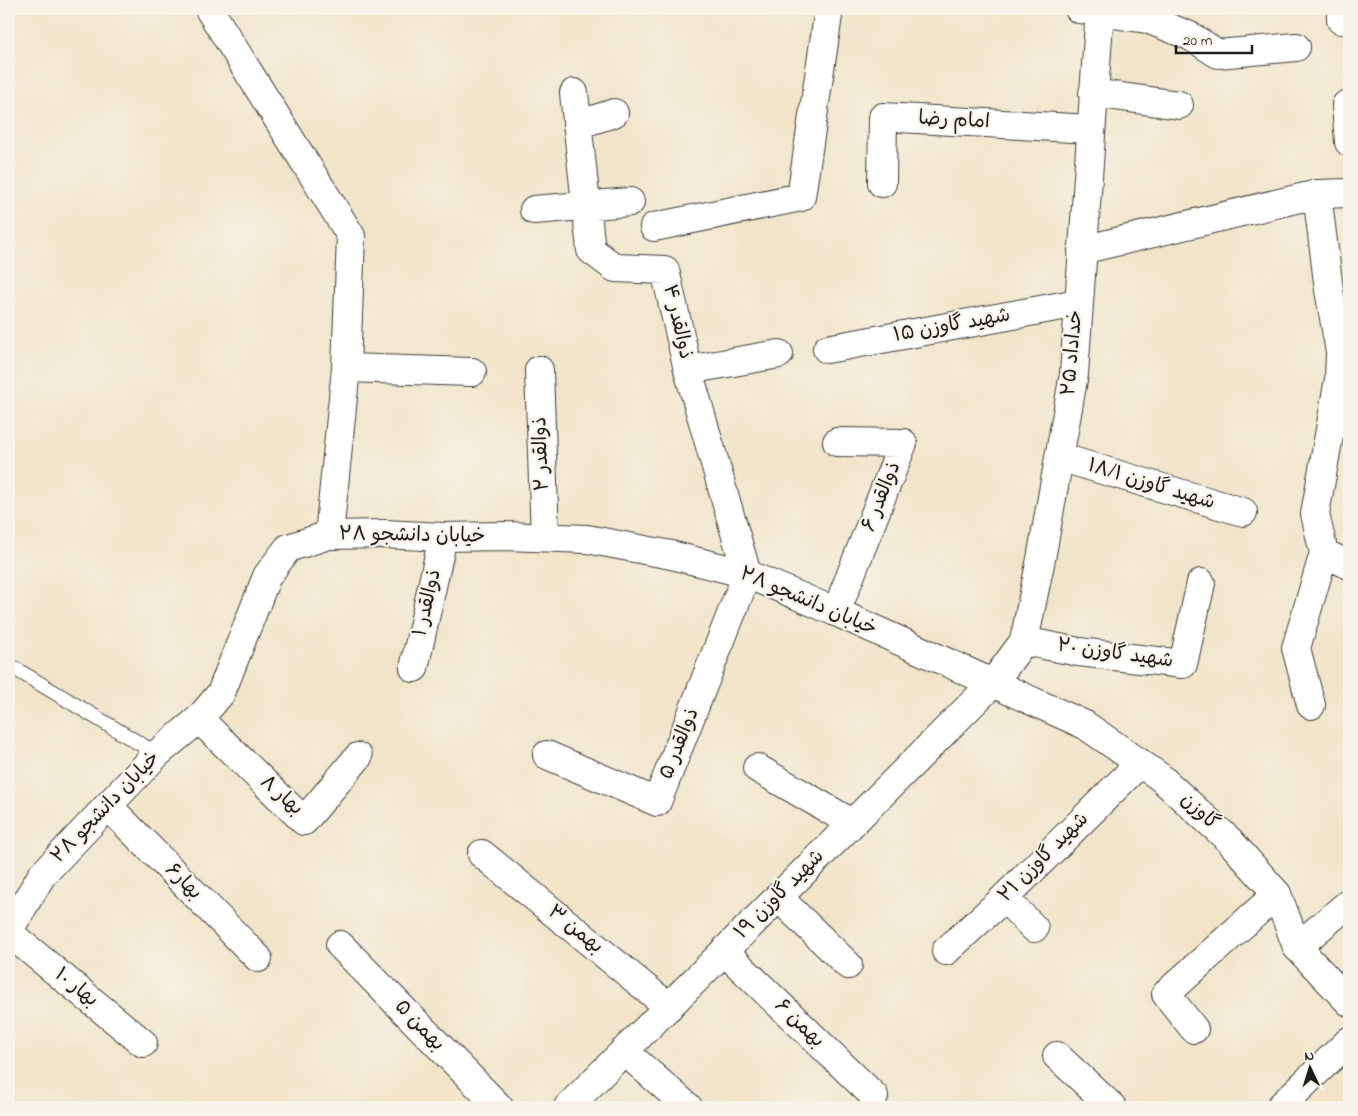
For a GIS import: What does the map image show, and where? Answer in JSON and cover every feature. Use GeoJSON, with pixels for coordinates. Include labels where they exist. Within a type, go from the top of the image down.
{"type":"FeatureCollection","features":[{"type":"Feature","properties":{"kind":"street"},"geometry":{"type":"LineString","coordinates":[[209,9],[351,236],[346,368],[329,535]]}},
{"type":"Feature","properties":{"kind":"street"},"geometry":{"type":"LineString","coordinates":[[654,227],[801,197],[828,9]]}},
{"type":"Feature","properties":{"kind":"street"},"geometry":{"type":"LineString","coordinates":[[1093,10],[1147,18],[1190,36],[1218,54],[1296,47]]}},
{"type":"Feature","properties":{"kind":"street","name":"خداداد ۲۵"},"geometry":{"type":"LineString","coordinates":[[992,683],[1024,641],[1041,559],[1074,374],[1093,93],[1093,10]]}},
{"type":"Feature","properties":{"kind":"street"},"geometry":{"type":"LineString","coordinates":[[1093,93],[1179,105]]}},
{"type":"Feature","properties":{"kind":"street","name":"ذوالقدر ۴"},"geometry":{"type":"LineString","coordinates":[[574,94],[591,250],[615,268],[664,270],[688,370],[747,574]]}},
{"type":"Feature","properties":{"kind":"street"},"geometry":{"type":"LineString","coordinates":[[1346,105],[1349,142]]}},
{"type":"Feature","properties":{"kind":"street"},"geometry":{"type":"LineString","coordinates":[[577,125],[614,113]]}},
{"type":"Feature","properties":{"kind":"street","name":"امام رضا"},"geometry":{"type":"LineString","coordinates":[[882,183],[883,117],[1090,129]]}},
{"type":"Feature","properties":{"kind":"street"},"geometry":{"type":"LineString","coordinates":[[1082,250],[1317,194],[1349,193]]}},
{"type":"Feature","properties":{"kind":"street"},"geometry":{"type":"LineString","coordinates":[[1311,705],[1296,648],[1324,553],[1315,514],[1344,381],[1340,352],[1339,291],[1317,194]]}},
{"type":"Feature","properties":{"kind":"street"},"geometry":{"type":"LineString","coordinates":[[534,210],[630,202]]}},
{"type":"Feature","properties":{"kind":"street","name":"شهید گاوزن ۱۵"},"geometry":{"type":"LineString","coordinates":[[827,349],[1078,303]]}},
{"type":"Feature","properties":{"kind":"street"},"geometry":{"type":"LineString","coordinates":[[688,370],[779,354]]}},
{"type":"Feature","properties":{"kind":"street"},"geometry":{"type":"LineString","coordinates":[[346,368],[472,372]]}},
{"type":"Feature","properties":{"kind":"street","name":"ذوالقدر ۲"},"geometry":{"type":"LineString","coordinates":[[539,370],[545,537]]}},
{"type":"Feature","properties":{"kind":"street","name":"ذوالقدر ۶"},"geometry":{"type":"LineString","coordinates":[[836,612],[903,443],[837,442]]}},
{"type":"Feature","properties":{"kind":"street","name":"شهید گاوزن ۱۸/۱"},"geometry":{"type":"LineString","coordinates":[[1059,457],[1243,512]]}},
{"type":"Feature","properties":{"kind":"street","name":"خیابان دانشجو ۲۸"},"geometry":{"type":"LineString","coordinates":[[9,932],[42,875],[157,754],[199,719],[221,692],[267,576],[288,548],[329,535],[384,534],[443,537],[587,539],[671,555],[747,574],[992,683]]}},
{"type":"Feature","properties":{"kind":"street","name":"ذوالقدر ۱"},"geometry":{"type":"LineString","coordinates":[[414,668],[443,537]]}},
{"type":"Feature","properties":{"kind":"street"},"geometry":{"type":"LineString","coordinates":[[1324,553],[1349,565]]}},
{"type":"Feature","properties":{"kind":"street","name":"ذوالقدر ۵"},"geometry":{"type":"LineString","coordinates":[[547,755],[657,802],[747,574]]}},
{"type":"Feature","properties":{"kind":"street","name":"شهید گاوزن ۲۰"},"geometry":{"type":"LineString","coordinates":[[1024,641],[1079,652],[1183,664],[1202,583]]}},
{"type":"Feature","properties":{"kind":"street","name":"گاوزن"},"geometry":{"type":"LineString","coordinates":[[992,683],[1085,725],[1160,777],[1229,840],[1277,894],[1297,947],[1349,1002]]}},
{"type":"Feature","properties":{"kind":"street","name":"شهید گاوزن ۱۹"},"geometry":{"type":"LineString","coordinates":[[568,1107],[992,683]]}},
{"type":"Feature","properties":{"kind":"street","name":"بهار ۸"},"geometry":{"type":"LineString","coordinates":[[199,719],[304,821],[358,757]]}},
{"type":"Feature","properties":{"kind":"street","name":"شهید گاوزن ۲۱"},"geometry":{"type":"LineString","coordinates":[[946,951],[1004,898],[1140,763]]}},
{"type":"Feature","properties":{"kind":"street"},"geometry":{"type":"LineString","coordinates":[[757,768],[852,823]]}},
{"type":"Feature","properties":{"kind":"street","name":"بهار۶"},"geometry":{"type":"LineString","coordinates":[[108,806],[258,958]]}},
{"type":"Feature","properties":{"kind":"street","name":"بهمن ۳"},"geometry":{"type":"LineString","coordinates":[[482,854],[669,1007]]}},
{"type":"Feature","properties":{"kind":"street"},"geometry":{"type":"LineString","coordinates":[[1194,1029],[1166,994],[1277,894]]}},
{"type":"Feature","properties":{"kind":"street"},"geometry":{"type":"LineString","coordinates":[[778,897],[848,965]]}},
{"type":"Feature","properties":{"kind":"street"},"geometry":{"type":"LineString","coordinates":[[1004,898],[1034,928]]}},
{"type":"Feature","properties":{"kind":"street"},"geometry":{"type":"LineString","coordinates":[[1297,947],[1349,903]]}},
{"type":"Feature","properties":{"kind":"street","name":"بهار ۱۰"},"geometry":{"type":"LineString","coordinates":[[9,932],[143,1043]]}},
{"type":"Feature","properties":{"kind":"street","name":"بهمن ۵"},"geometry":{"type":"LineString","coordinates":[[340,945],[499,1107]]}},
{"type":"Feature","properties":{"kind":"street","name":"بهمن ۶"},"geometry":{"type":"LineString","coordinates":[[724,951],[874,1096]]}},
{"type":"Feature","properties":{"kind":"street"},"geometry":{"type":"LineString","coordinates":[[1280,1107],[1349,1041]]}},
{"type":"Feature","properties":{"kind":"street"},"geometry":{"type":"LineString","coordinates":[[624,1052],[688,1107]]}},
{"type":"Feature","properties":{"kind":"street"},"geometry":{"type":"LineString","coordinates":[[1057,1056],[1112,1107]]}},
{"type":"Feature","properties":{"kind":"lane"},"geometry":{"type":"LineString","coordinates":[[9,665],[157,754]]}}]}
